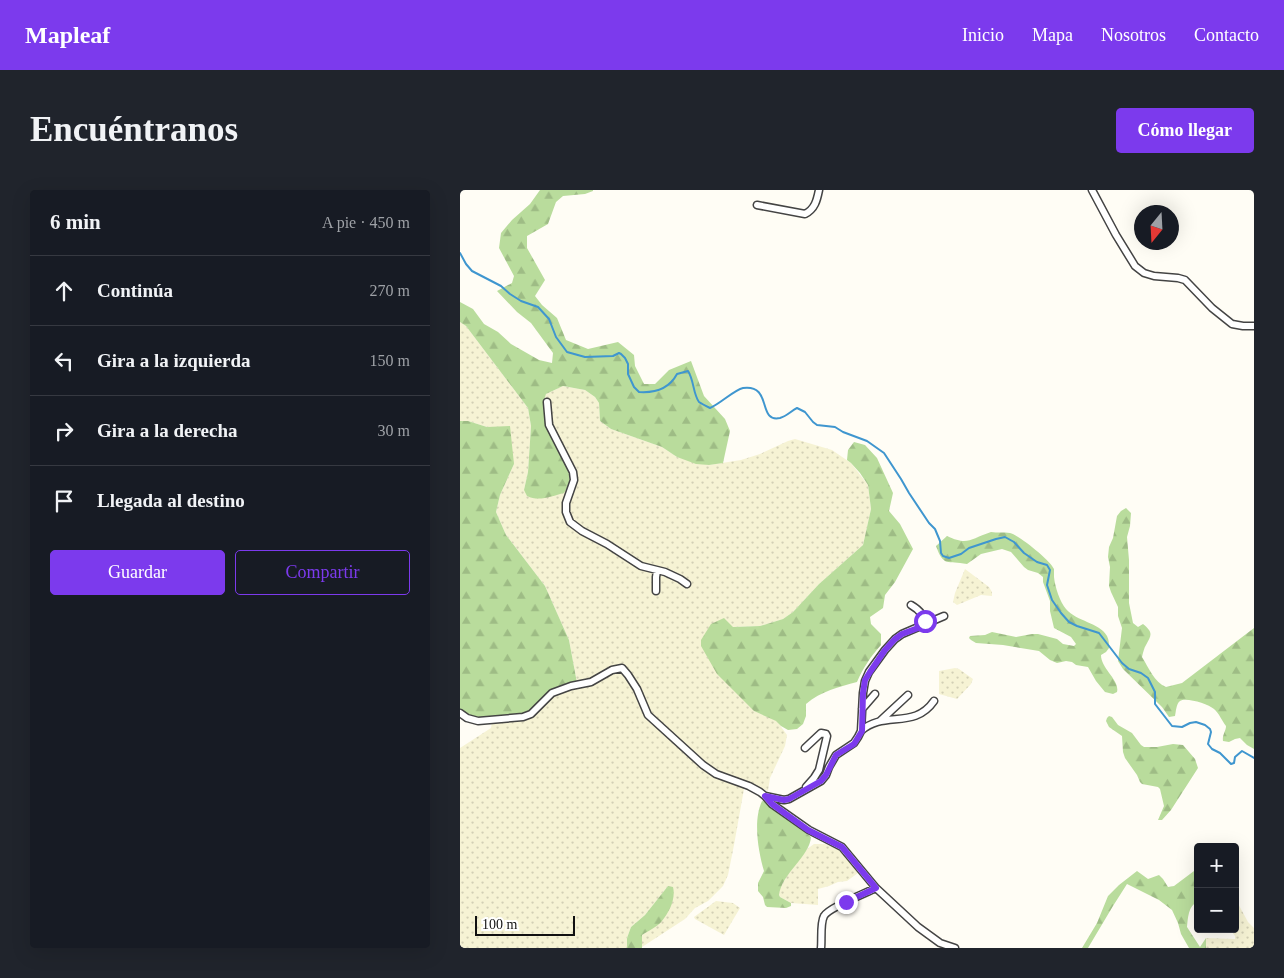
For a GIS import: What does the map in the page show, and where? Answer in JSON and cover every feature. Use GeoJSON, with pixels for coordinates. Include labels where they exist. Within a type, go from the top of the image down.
{"type":"FeatureCollection","features":[{"type":"Feature","properties":{"kind":"street"},"geometry":{"type":"LineString","coordinates":[[757,204],[805,214],[813,208],[819,190]]}},
{"type":"Feature","properties":{"kind":"street"},"geometry":{"type":"LineString","coordinates":[[1092,190],[1135,266],[1154,276],[1185,280],[1212,308],[1232,324],[1254,326]]}},
{"type":"Feature","properties":{"kind":"street"},"geometry":{"type":"LineString","coordinates":[[547,402],[549,425],[573,472],[574,480],[566,503],[566,512],[570,522],[641,566],[665,572],[687,584]]}},
{"type":"Feature","properties":{"kind":"street"},"geometry":{"type":"LineString","coordinates":[[656,591],[657,571]]}},
{"type":"Feature","properties":{"kind":"street"},"geometry":{"type":"LineString","coordinates":[[911,604],[921,613],[926,625]]}},
{"type":"Feature","properties":{"kind":"street"},"geometry":{"type":"LineString","coordinates":[[862,731],[865,680],[885,650],[902,634],[944,616]]}},
{"type":"Feature","properties":{"kind":"street"},"geometry":{"type":"LineString","coordinates":[[460,714],[478,721],[523,717],[532,714],[552,693],[560,689],[590,682],[612,670],[622,668],[637,689],[648,715],[704,765],[716,774],[749,786],[765,796],[772,804],[808,830],[842,847],[876,888],[925,933],[940,943],[955,948]]}},
{"type":"Feature","properties":{"kind":"street"},"geometry":{"type":"LineString","coordinates":[[862,710],[875,694]]}},
{"type":"Feature","properties":{"kind":"street"},"geometry":{"type":"LineString","coordinates":[[880,721],[908,695]]}},
{"type":"Feature","properties":{"kind":"street"},"geometry":{"type":"LineString","coordinates":[[765,796],[784,800],[789,799],[821,781],[836,755],[854,744],[868,725],[880,721],[918,716],[934,702]]}},
{"type":"Feature","properties":{"kind":"street"},"geometry":{"type":"LineString","coordinates":[[804,790],[819,770],[826,734],[820,733],[805,748]]}},
{"type":"Feature","properties":{"kind":"street"},"geometry":{"type":"LineString","coordinates":[[821,948],[824,914],[876,888]]}},
{"type":"Feature","properties":{"kind":"shaded area"},"geometry":{"type":"Polygon","coordinates":[[[460,322],[466,326],[528,408],[531,426],[528,472],[524,490],[549,424],[544,400],[546,394],[563,386],[585,390],[595,397],[599,403],[600,421],[611,429],[662,447],[677,457],[709,465],[741,460],[795,439],[832,450],[851,463],[868,485],[871,509],[863,545],[819,584],[793,612],[783,619],[760,626],[733,627],[754,711],[777,721],[787,735],[785,746],[770,778],[768,791],[748,782],[744,789],[728,875],[723,886],[708,901],[695,908],[685,919],[642,947],[642,935],[661,921],[668,886],[645,915],[631,927],[627,938],[627,948],[460,948],[460,748],[491,728],[493,716],[522,714],[529,711],[542,700],[577,683],[569,640],[545,586],[506,535],[496,512],[500,495],[514,464],[487,427],[468,421],[460,421],[460,322]]]}},
{"type":"Feature","properties":{"kind":"shaded area"},"geometry":{"type":"Polygon","coordinates":[[[965,569],[989,587],[992,596],[981,595],[957,605],[953,602],[965,569]]]}},
{"type":"Feature","properties":{"kind":"shaded area"},"geometry":{"type":"Polygon","coordinates":[[[955,668],[973,679],[971,684],[957,699],[939,694],[939,671],[955,668]]]}},
{"type":"Feature","properties":{"kind":"shaded area"},"geometry":{"type":"Polygon","coordinates":[[[814,844],[825,844],[839,850],[848,858],[858,873],[847,881],[818,889],[818,905],[791,903],[780,897],[779,890],[788,874],[807,849],[814,844]]]}},
{"type":"Feature","properties":{"kind":"shaded area"},"geometry":{"type":"Polygon","coordinates":[[[716,901],[733,903],[740,908],[724,935],[694,917],[716,901]]]}},
{"type":"Feature","properties":{"kind":"shaded area"},"geometry":{"type":"Polygon","coordinates":[[[1239,905],[1248,922],[1254,928],[1254,948],[1206,948],[1206,938],[1235,939],[1233,933],[1239,933],[1239,905]]]}},
{"type":"Feature","properties":{"kind":"green space"},"geometry":{"type":"Polygon","coordinates":[[[540,190],[593,191],[585,194],[563,196],[556,202],[548,224],[527,236],[527,248],[545,280],[535,296],[557,318],[566,340],[588,349],[618,342],[634,355],[635,366],[644,384],[655,384],[669,370],[691,361],[704,396],[725,419],[730,431],[723,463],[696,464],[677,457],[662,447],[611,429],[600,421],[599,403],[595,397],[585,390],[563,386],[546,394],[544,400],[549,424],[569,463],[570,483],[564,493],[541,498],[527,496],[524,490],[528,472],[531,426],[528,408],[466,326],[460,322],[460,302],[473,309],[484,324],[498,332],[511,344],[539,360],[552,363],[553,353],[531,323],[517,312],[497,291],[512,283],[514,276],[499,248],[501,233],[530,204],[540,190]]]}},
{"type":"Feature","properties":{"kind":"green space"},"geometry":{"type":"Polygon","coordinates":[[[460,421],[468,421],[487,427],[510,426],[514,464],[500,495],[496,512],[506,535],[545,586],[569,640],[577,683],[542,700],[529,711],[522,714],[493,716],[484,719],[474,717],[460,709],[460,421]]]}},
{"type":"Feature","properties":{"kind":"green space"},"geometry":{"type":"Polygon","coordinates":[[[854,442],[865,445],[877,458],[893,493],[889,511],[900,524],[913,549],[895,582],[885,595],[883,608],[870,617],[871,624],[881,634],[881,645],[868,662],[857,682],[830,690],[806,704],[806,716],[803,724],[797,729],[788,730],[776,721],[754,711],[717,674],[701,646],[701,640],[711,624],[724,618],[733,627],[760,626],[783,619],[793,612],[819,584],[863,545],[871,509],[868,485],[860,473],[847,460],[848,450],[854,442]]]}},
{"type":"Feature","properties":{"kind":"green space"},"geometry":{"type":"Polygon","coordinates":[[[1126,508],[1131,513],[1127,537],[1129,603],[1133,623],[1138,627],[1143,624],[1150,632],[1142,657],[1158,682],[1166,687],[1182,683],[1254,628],[1254,749],[1240,738],[1229,742],[1223,741],[1226,726],[1216,711],[1202,703],[1192,700],[1180,701],[1175,716],[1169,717],[1162,707],[1123,669],[1118,661],[1122,628],[1118,616],[1118,607],[1109,586],[1110,567],[1108,557],[1117,516],[1126,508]]]}},
{"type":"Feature","properties":{"kind":"green space"},"geometry":{"type":"Polygon","coordinates":[[[991,532],[1010,533],[1020,538],[1052,565],[1057,590],[1066,609],[1076,617],[1099,628],[1107,636],[1109,648],[1101,655],[1104,665],[1116,683],[1117,692],[1113,694],[1105,692],[1088,667],[1066,661],[1057,663],[1039,651],[976,643],[969,638],[970,636],[985,635],[992,632],[1016,637],[1038,634],[1057,639],[1063,644],[1074,646],[1076,644],[1071,637],[1054,628],[1050,601],[1043,577],[1024,567],[1011,552],[1002,549],[981,554],[967,564],[947,562],[941,558],[936,546],[947,536],[965,541],[991,532]]]}},
{"type":"Feature","properties":{"kind":"green space"},"geometry":{"type":"Polygon","coordinates":[[[1109,716],[1118,725],[1132,733],[1144,747],[1173,744],[1183,745],[1195,759],[1198,768],[1171,810],[1162,820],[1158,820],[1164,806],[1160,789],[1140,782],[1125,758],[1122,736],[1109,727],[1106,721],[1109,716]]]}},
{"type":"Feature","properties":{"kind":"green space"},"geometry":{"type":"Polygon","coordinates":[[[762,801],[766,802],[811,837],[806,851],[781,887],[780,897],[791,903],[791,906],[786,908],[767,907],[758,891],[758,883],[764,871],[758,845],[757,826],[762,801]]]}},
{"type":"Feature","properties":{"kind":"green space"},"geometry":{"type":"Polygon","coordinates":[[[1137,871],[1148,879],[1159,875],[1168,887],[1174,886],[1194,871],[1194,904],[1190,909],[1187,927],[1200,947],[1206,938],[1206,948],[1189,948],[1181,934],[1172,910],[1159,900],[1127,884],[1088,948],[1082,948],[1097,923],[1108,896],[1137,871]]]}},
{"type":"Feature","properties":{"kind":"green space"},"geometry":{"type":"Polygon","coordinates":[[[668,886],[673,887],[674,896],[665,917],[658,925],[642,935],[642,948],[627,948],[627,938],[631,927],[645,915],[668,886]]]}},
{"type":"Feature","properties":{"kind":"waterway"},"geometry":{"type":"LineString","coordinates":[[460,253],[472,271],[501,286],[521,301],[538,307],[549,319],[556,337],[567,352],[585,357],[621,354],[628,364],[628,374],[634,387],[639,392],[661,389],[670,383],[677,374],[688,371],[697,399],[710,408],[739,389],[752,388],[762,397],[766,410],[773,418],[780,418],[797,408],[805,412],[817,425],[835,427],[867,441],[884,453],[929,523],[935,529],[943,556],[949,558],[961,554],[969,548],[1005,537],[1014,542],[1024,553],[1037,562],[1047,565],[1050,570],[1047,585],[1052,600],[1069,622],[1099,633],[1122,663],[1129,669],[1141,673],[1148,678],[1155,692],[1155,704],[1172,726],[1182,727],[1196,722],[1205,725],[1211,732],[1208,744],[1231,764],[1234,763],[1235,757],[1242,751],[1254,758]]}},
{"type":"Feature","properties":{"kind":"route"},"geometry":{"type":"LineString","coordinates":[[846,902],[876,888],[849,853],[842,847],[808,830],[787,816],[765,796],[784,800],[789,799],[821,781],[836,755],[854,744],[862,731],[863,693],[865,680],[870,672],[895,639],[902,634],[926,625],[925,621]]}}]}
